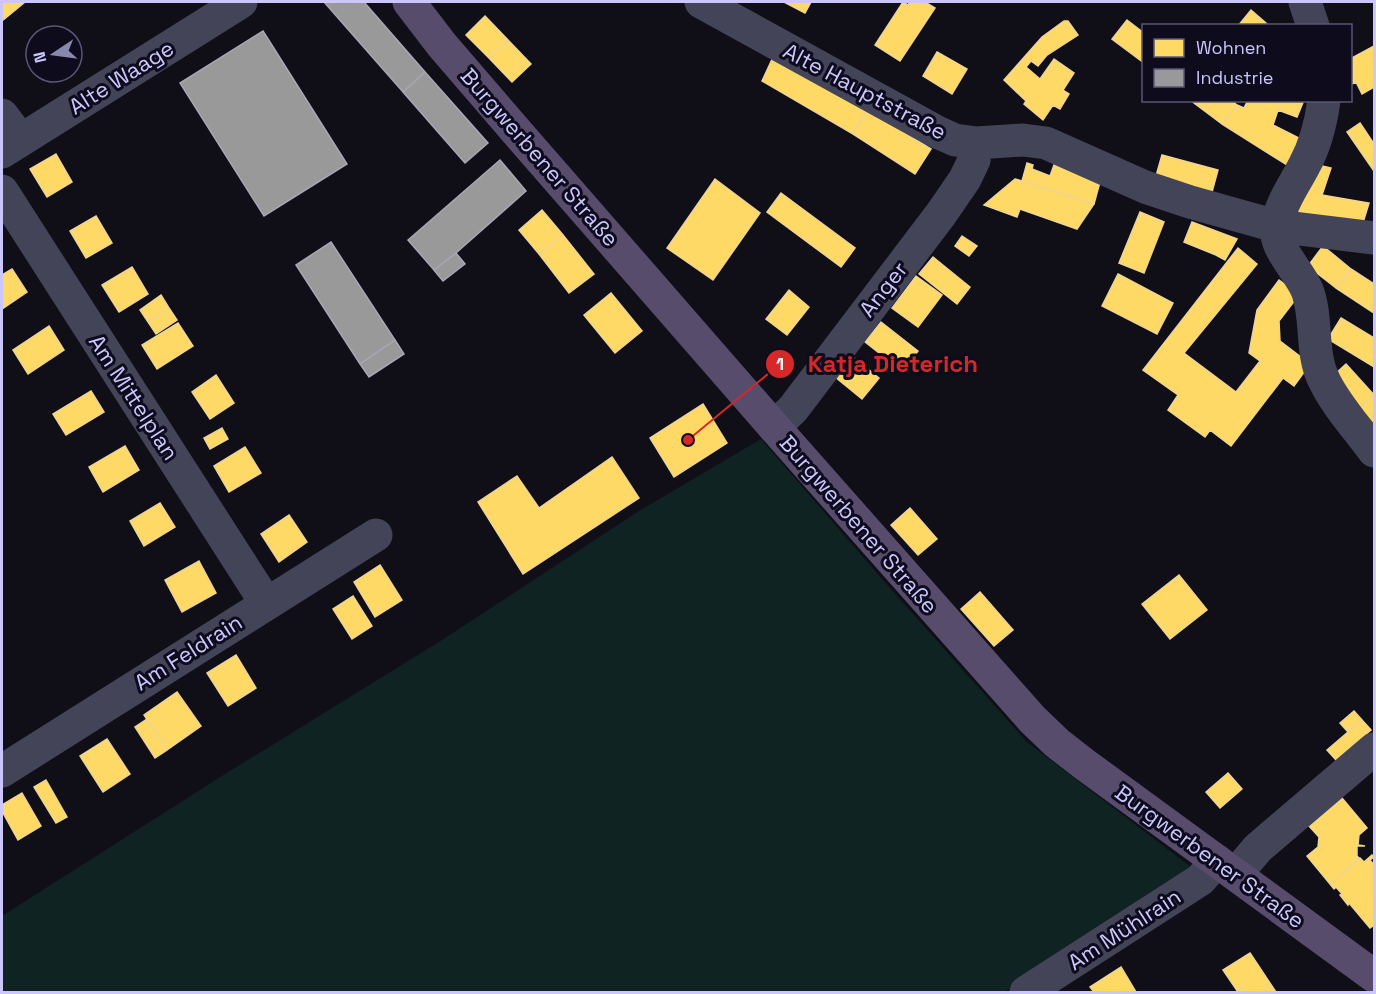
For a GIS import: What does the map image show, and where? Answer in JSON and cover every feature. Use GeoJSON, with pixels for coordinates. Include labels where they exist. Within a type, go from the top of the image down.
{"type":"FeatureCollection","features":[{"type":"Feature","properties":{"kind":"main road","name":"Burgwerbener Straße"},"geometry":{"type":"LineString","coordinates":[[409,2],[449,53],[1032,719],[1084,764],[1374,976]]}},
{"type":"Feature","properties":{"kind":"street","name":"Alte Waage"},"geometry":{"type":"LineString","coordinates":[[8,136],[241,2]]}},
{"type":"Feature","properties":{"kind":"street","name":"Alte Hauptstraße"},"geometry":{"type":"LineString","coordinates":[[701,2],[955,140],[976,143],[1023,140],[1046,143],[1145,187],[1190,202],[1276,226],[1374,237]]}},
{"type":"Feature","properties":{"kind":"street"},"geometry":{"type":"LineString","coordinates":[[1305,2],[1312,24]]}},
{"type":"Feature","properties":{"kind":"street"},"geometry":{"type":"LineString","coordinates":[[1324,102],[1315,140],[1305,164],[1287,194],[1276,226],[1277,238],[1308,292],[1317,362],[1324,380],[1374,451]]}},
{"type":"Feature","properties":{"kind":"street","name":"Anger"},"geometry":{"type":"LineString","coordinates":[[774,427],[793,409],[941,214],[968,173],[974,160],[976,143]]}},
{"type":"Feature","properties":{"kind":"street","name":"Am Mittelplan"},"geometry":{"type":"LineString","coordinates":[[2,190],[266,603]]}},
{"type":"Feature","properties":{"kind":"street","name":"Am Feldrain"},"geometry":{"type":"LineString","coordinates":[[2,771],[376,535]]}},
{"type":"Feature","properties":{"kind":"street","name":"Am Mühlrain"},"geometry":{"type":"LineString","coordinates":[[1026,993],[1200,880],[1226,868],[1258,848],[1374,749]]}},
{"type":"Feature","properties":{"kind":"green space"},"geometry":{"type":"Polygon","coordinates":[[[761,439],[1027,742],[1191,867],[1004,992],[2,992],[2,916],[217,779],[442,640],[639,511],[761,439]]]}},
{"type":"Feature","properties":{"kind":"building: Wohnen"},"geometry":{"type":"Polygon","coordinates":[[[2,2],[25,2],[2,21],[2,2]]]}},
{"type":"Feature","properties":{"kind":"building: Wohnen"},"geometry":{"type":"Polygon","coordinates":[[[784,2],[811,2],[805,13],[784,2]]]}},
{"type":"Feature","properties":{"kind":"building: Wohnen"},"geometry":{"type":"Polygon","coordinates":[[[903,2],[908,5],[910,2],[925,2],[935,8],[900,61],[875,45],[903,2]]]}},
{"type":"Feature","properties":{"kind":"building: Wohnen"},"geometry":{"type":"Polygon","coordinates":[[[1251,10],[1267,24],[1240,24],[1251,10]]]}},
{"type":"Feature","properties":{"kind":"building: Wohnen"},"geometry":{"type":"Polygon","coordinates":[[[485,16],[508,40],[489,58],[466,35],[485,16]]]}},
{"type":"Feature","properties":{"kind":"building: Wohnen"},"geometry":{"type":"Polygon","coordinates":[[[1127,20],[1142,31],[1142,62],[1112,39],[1127,20]]]}},
{"type":"Feature","properties":{"kind":"building: Wohnen"},"geometry":{"type":"Polygon","coordinates":[[[1064,21],[1068,21],[1078,35],[1047,55],[1038,66],[1031,61],[1026,67],[1040,79],[1054,59],[1074,73],[1063,90],[1069,94],[1060,109],[1053,105],[1043,120],[1024,104],[1026,101],[1004,80],[1042,37],[1064,21]]]}},
{"type":"Feature","properties":{"kind":"building: Wohnen"},"geometry":{"type":"Polygon","coordinates":[[[508,40],[531,64],[512,82],[489,58],[508,40]]]}},
{"type":"Feature","properties":{"kind":"building: Wohnen"},"geometry":{"type":"Polygon","coordinates":[[[1374,46],[1374,87],[1362,94],[1356,82],[1352,84],[1352,58],[1374,46]]]}},
{"type":"Feature","properties":{"kind":"building: Wohnen"},"geometry":{"type":"Polygon","coordinates":[[[937,52],[967,69],[952,94],[923,76],[937,52]]]}},
{"type":"Feature","properties":{"kind":"building: Wohnen"},"geometry":{"type":"Polygon","coordinates":[[[774,55],[868,109],[853,134],[762,81],[774,55]]]}},
{"type":"Feature","properties":{"kind":"building: Wohnen"},"geometry":{"type":"Polygon","coordinates":[[[1193,102],[1233,102],[1237,105],[1222,124],[1193,102]]]}},
{"type":"Feature","properties":{"kind":"building: Wohnen"},"geometry":{"type":"Polygon","coordinates":[[[1247,102],[1303,102],[1297,117],[1278,110],[1273,125],[1299,138],[1287,165],[1222,124],[1237,105],[1244,108],[1247,102]]]}},
{"type":"Feature","properties":{"kind":"building: Wohnen"},"geometry":{"type":"Polygon","coordinates":[[[868,109],[931,149],[915,174],[853,134],[868,109]]]}},
{"type":"Feature","properties":{"kind":"building: Wohnen"},"geometry":{"type":"Polygon","coordinates":[[[1360,123],[1374,144],[1374,171],[1347,132],[1360,123]]]}},
{"type":"Feature","properties":{"kind":"building: Wohnen"},"geometry":{"type":"Polygon","coordinates":[[[56,154],[72,182],[47,197],[30,169],[56,154]]]}},
{"type":"Feature","properties":{"kind":"building: Wohnen"},"geometry":{"type":"Polygon","coordinates":[[[1162,155],[1218,170],[1212,192],[1156,176],[1162,155]]]}},
{"type":"Feature","properties":{"kind":"building: Wohnen"},"geometry":{"type":"Polygon","coordinates":[[[1027,163],[1033,165],[1032,169],[1050,176],[1054,165],[1100,182],[1094,204],[1022,181],[1027,163]]]}},
{"type":"Feature","properties":{"kind":"building: Wohnen"},"geometry":{"type":"Polygon","coordinates":[[[1314,164],[1331,168],[1322,195],[1369,203],[1361,229],[1296,212],[1314,164]]]}},
{"type":"Feature","properties":{"kind":"building: Wohnen"},"geometry":{"type":"Polygon","coordinates":[[[715,179],[760,213],[713,280],[667,248],[715,179]]]}},
{"type":"Feature","properties":{"kind":"building: Wohnen"},"geometry":{"type":"Polygon","coordinates":[[[1015,179],[1094,204],[1077,229],[1020,209],[1017,217],[984,205],[1015,179]]]}},
{"type":"Feature","properties":{"kind":"building: Wohnen"},"geometry":{"type":"Polygon","coordinates":[[[781,193],[855,248],[841,267],[767,212],[781,193]]]}},
{"type":"Feature","properties":{"kind":"building: Wohnen"},"geometry":{"type":"Polygon","coordinates":[[[542,210],[563,235],[539,254],[519,230],[542,210]]]}},
{"type":"Feature","properties":{"kind":"building: Wohnen"},"geometry":{"type":"Polygon","coordinates":[[[1140,212],[1164,222],[1144,273],[1119,263],[1140,212]]]}},
{"type":"Feature","properties":{"kind":"building: Wohnen"},"geometry":{"type":"Polygon","coordinates":[[[96,216],[112,243],[86,258],[70,231],[96,216]]]}},
{"type":"Feature","properties":{"kind":"building: Wohnen"},"geometry":{"type":"Polygon","coordinates":[[[1192,222],[1237,239],[1225,260],[1184,242],[1192,222]]]}},
{"type":"Feature","properties":{"kind":"building: Wohnen"},"geometry":{"type":"Polygon","coordinates":[[[563,235],[594,274],[569,293],[539,254],[563,235]]]}},
{"type":"Feature","properties":{"kind":"building: Wohnen"},"geometry":{"type":"Polygon","coordinates":[[[962,236],[977,246],[969,256],[955,246],[962,236]]]}},
{"type":"Feature","properties":{"kind":"building: Wohnen"},"geometry":{"type":"Polygon","coordinates":[[[1323,246],[1351,269],[1336,288],[1308,266],[1323,246]]]}},
{"type":"Feature","properties":{"kind":"building: Wohnen"},"geometry":{"type":"Polygon","coordinates":[[[1238,248],[1257,264],[1184,353],[1236,392],[1260,361],[1249,353],[1257,310],[1279,280],[1299,295],[1279,321],[1280,341],[1310,364],[1294,386],[1283,378],[1231,446],[1210,430],[1205,437],[1168,410],[1178,395],[1143,370],[1238,248]]]}},
{"type":"Feature","properties":{"kind":"building: Wohnen"},"geometry":{"type":"Polygon","coordinates":[[[933,257],[970,287],[957,304],[919,274],[933,257]]]}},
{"type":"Feature","properties":{"kind":"building: Wohnen"},"geometry":{"type":"Polygon","coordinates":[[[132,267],[148,294],[119,312],[102,285],[132,267]]]}},
{"type":"Feature","properties":{"kind":"building: Wohnen"},"geometry":{"type":"Polygon","coordinates":[[[12,269],[27,292],[2,309],[2,275],[12,269]]]}},
{"type":"Feature","properties":{"kind":"building: Wohnen"},"geometry":{"type":"Polygon","coordinates":[[[1351,269],[1374,284],[1374,313],[1336,288],[1351,269]]]}},
{"type":"Feature","properties":{"kind":"building: Wohnen"},"geometry":{"type":"Polygon","coordinates":[[[1118,274],[1173,303],[1157,334],[1102,306],[1118,274]]]}},
{"type":"Feature","properties":{"kind":"building: Wohnen"},"geometry":{"type":"Polygon","coordinates":[[[916,276],[942,295],[918,327],[892,308],[916,276]]]}},
{"type":"Feature","properties":{"kind":"building: Wohnen"},"geometry":{"type":"Polygon","coordinates":[[[789,290],[809,307],[787,335],[766,319],[789,290]]]}},
{"type":"Feature","properties":{"kind":"building: Wohnen"},"geometry":{"type":"Polygon","coordinates":[[[611,293],[642,331],[615,353],[584,315],[611,293]]]}},
{"type":"Feature","properties":{"kind":"building: Wohnen"},"geometry":{"type":"Polygon","coordinates":[[[161,295],[169,308],[148,322],[140,310],[161,295]]]}},
{"type":"Feature","properties":{"kind":"building: Wohnen"},"geometry":{"type":"Polygon","coordinates":[[[169,308],[177,320],[156,334],[148,322],[169,308]]]}},
{"type":"Feature","properties":{"kind":"building: Wohnen"},"geometry":{"type":"Polygon","coordinates":[[[1341,318],[1374,338],[1374,367],[1328,339],[1341,318]]]}},
{"type":"Feature","properties":{"kind":"building: Wohnen"},"geometry":{"type":"Polygon","coordinates":[[[881,322],[918,351],[902,371],[865,342],[881,322]]]}},
{"type":"Feature","properties":{"kind":"building: Wohnen"},"geometry":{"type":"Polygon","coordinates":[[[178,323],[193,346],[157,369],[142,345],[178,323]]]}},
{"type":"Feature","properties":{"kind":"building: Wohnen"},"geometry":{"type":"Polygon","coordinates":[[[49,326],[64,350],[28,374],[13,350],[49,326]]]}},
{"type":"Feature","properties":{"kind":"building: Wohnen"},"geometry":{"type":"Polygon","coordinates":[[[852,356],[879,378],[862,399],[835,377],[852,356]]]}},
{"type":"Feature","properties":{"kind":"building: Wohnen"},"geometry":{"type":"Polygon","coordinates":[[[1346,364],[1374,395],[1359,408],[1335,374],[1346,364]]]}},
{"type":"Feature","properties":{"kind":"building: Wohnen"},"geometry":{"type":"Polygon","coordinates":[[[216,375],[234,403],[210,419],[192,392],[216,375]]]}},
{"type":"Feature","properties":{"kind":"building: Wohnen"},"geometry":{"type":"Polygon","coordinates":[[[91,391],[104,412],[66,435],[53,414],[91,391]]]}},
{"type":"Feature","properties":{"kind":"building: Wohnen"},"geometry":{"type":"Polygon","coordinates":[[[1374,395],[1374,427],[1359,408],[1374,395]]]}},
{"type":"Feature","properties":{"kind":"building: Wohnen"},"geometry":{"type":"Polygon","coordinates":[[[703,404],[727,443],[674,477],[650,438],[703,404]]]}},
{"type":"Feature","properties":{"kind":"building: Wohnen"},"geometry":{"type":"Polygon","coordinates":[[[222,428],[228,439],[210,449],[204,438],[222,428]]]}},
{"type":"Feature","properties":{"kind":"building: Wohnen"},"geometry":{"type":"Polygon","coordinates":[[[125,446],[139,470],[103,492],[89,467],[125,446]]]}},
{"type":"Feature","properties":{"kind":"building: Wohnen"},"geometry":{"type":"Polygon","coordinates":[[[245,447],[261,473],[229,492],[214,466],[245,447]]]}},
{"type":"Feature","properties":{"kind":"building: Wohnen"},"geometry":{"type":"Polygon","coordinates":[[[612,457],[639,498],[523,574],[478,502],[517,476],[539,508],[612,457]]]}},
{"type":"Feature","properties":{"kind":"building: Wohnen"},"geometry":{"type":"Polygon","coordinates":[[[160,503],[175,527],[144,546],[130,521],[160,503]]]}},
{"type":"Feature","properties":{"kind":"building: Wohnen"},"geometry":{"type":"Polygon","coordinates":[[[910,508],[937,539],[918,555],[891,525],[910,508]]]}},
{"type":"Feature","properties":{"kind":"building: Wohnen"},"geometry":{"type":"Polygon","coordinates":[[[289,515],[307,542],[279,562],[261,534],[289,515]]]}},
{"type":"Feature","properties":{"kind":"building: Wohnen"},"geometry":{"type":"Polygon","coordinates":[[[199,561],[216,593],[182,612],[165,580],[199,561]]]}},
{"type":"Feature","properties":{"kind":"building: Wohnen"},"geometry":{"type":"Polygon","coordinates":[[[380,565],[402,600],[375,617],[354,582],[380,565]]]}},
{"type":"Feature","properties":{"kind":"building: Wohnen"},"geometry":{"type":"Polygon","coordinates":[[[1179,575],[1207,610],[1170,639],[1142,604],[1179,575]]]}},
{"type":"Feature","properties":{"kind":"building: Wohnen"},"geometry":{"type":"Polygon","coordinates":[[[980,592],[1013,630],[994,646],[961,609],[980,592]]]}},
{"type":"Feature","properties":{"kind":"building: Wohnen"},"geometry":{"type":"Polygon","coordinates":[[[353,596],[372,626],[352,639],[333,609],[353,596]]]}},
{"type":"Feature","properties":{"kind":"building: Wohnen"},"geometry":{"type":"Polygon","coordinates":[[[236,655],[256,688],[228,706],[207,673],[236,655]]]}},
{"type":"Feature","properties":{"kind":"building: Wohnen"},"geometry":{"type":"Polygon","coordinates":[[[177,692],[201,726],[167,750],[144,715],[177,692]]]}},
{"type":"Feature","properties":{"kind":"building: Wohnen"},"geometry":{"type":"Polygon","coordinates":[[[1354,711],[1362,720],[1348,732],[1340,723],[1354,711]]]}},
{"type":"Feature","properties":{"kind":"building: Wohnen"},"geometry":{"type":"Polygon","coordinates":[[[147,719],[167,750],[155,758],[135,727],[147,719]]]}},
{"type":"Feature","properties":{"kind":"building: Wohnen"},"geometry":{"type":"Polygon","coordinates":[[[1362,720],[1371,730],[1336,760],[1327,750],[1362,720]]]}},
{"type":"Feature","properties":{"kind":"building: Wohnen"},"geometry":{"type":"Polygon","coordinates":[[[107,739],[130,774],[103,792],[80,756],[107,739]]]}},
{"type":"Feature","properties":{"kind":"building: Wohnen"},"geometry":{"type":"Polygon","coordinates":[[[1228,773],[1242,789],[1220,808],[1206,792],[1228,773]]]}},
{"type":"Feature","properties":{"kind":"building: Wohnen"},"geometry":{"type":"Polygon","coordinates":[[[46,780],[67,817],[56,823],[34,787],[46,780]]]}},
{"type":"Feature","properties":{"kind":"building: Wohnen"},"geometry":{"type":"Polygon","coordinates":[[[22,793],[41,826],[18,840],[2,811],[2,805],[22,793]]]}},
{"type":"Feature","properties":{"kind":"building: Wohnen"},"geometry":{"type":"Polygon","coordinates":[[[1342,798],[1367,828],[1359,835],[1358,845],[1365,846],[1357,846],[1357,856],[1360,859],[1330,884],[1307,856],[1318,847],[1319,837],[1309,826],[1342,798]]]}},
{"type":"Feature","properties":{"kind":"building: Wohnen"},"geometry":{"type":"Polygon","coordinates":[[[1372,855],[1374,857],[1370,860],[1374,865],[1374,925],[1370,928],[1349,903],[1348,905],[1336,887],[1334,889],[1330,884],[1360,858],[1364,862],[1372,855]]]}},
{"type":"Feature","properties":{"kind":"building: Wohnen"},"geometry":{"type":"Polygon","coordinates":[[[1250,953],[1276,992],[1238,992],[1223,970],[1250,953]]]}},
{"type":"Feature","properties":{"kind":"building: Wohnen"},"geometry":{"type":"Polygon","coordinates":[[[1121,967],[1136,992],[1094,992],[1090,987],[1121,967]]]}},
{"type":"Feature","properties":{"kind":"building: Industrie"},"geometry":{"type":"Polygon","coordinates":[[[324,2],[364,2],[425,72],[403,92],[324,2]]]}},
{"type":"Feature","properties":{"kind":"building: Industrie"},"geometry":{"type":"Polygon","coordinates":[[[263,31],[347,164],[264,216],[180,83],[263,31]]]}},
{"type":"Feature","properties":{"kind":"building: Industrie"},"geometry":{"type":"Polygon","coordinates":[[[425,72],[488,143],[465,163],[403,92],[425,72]]]}},
{"type":"Feature","properties":{"kind":"building: Industrie"},"geometry":{"type":"Polygon","coordinates":[[[500,160],[526,191],[434,270],[408,240],[500,160]]]}},
{"type":"Feature","properties":{"kind":"building: Industrie"},"geometry":{"type":"Polygon","coordinates":[[[331,242],[395,340],[360,364],[296,265],[331,242]]]}},
{"type":"Feature","properties":{"kind":"building: Industrie"},"geometry":{"type":"Polygon","coordinates":[[[456,253],[465,264],[443,281],[434,270],[456,253]]]}},
{"type":"Feature","properties":{"kind":"building: Industrie"},"geometry":{"type":"Polygon","coordinates":[[[395,340],[404,354],[369,377],[360,364],[395,340]]]}},
{"type":"Feature","properties":{"kind":"place","name":"Katja Dieterich"},"geometry":{"type":"Point","coordinates":[688,440]}}]}
